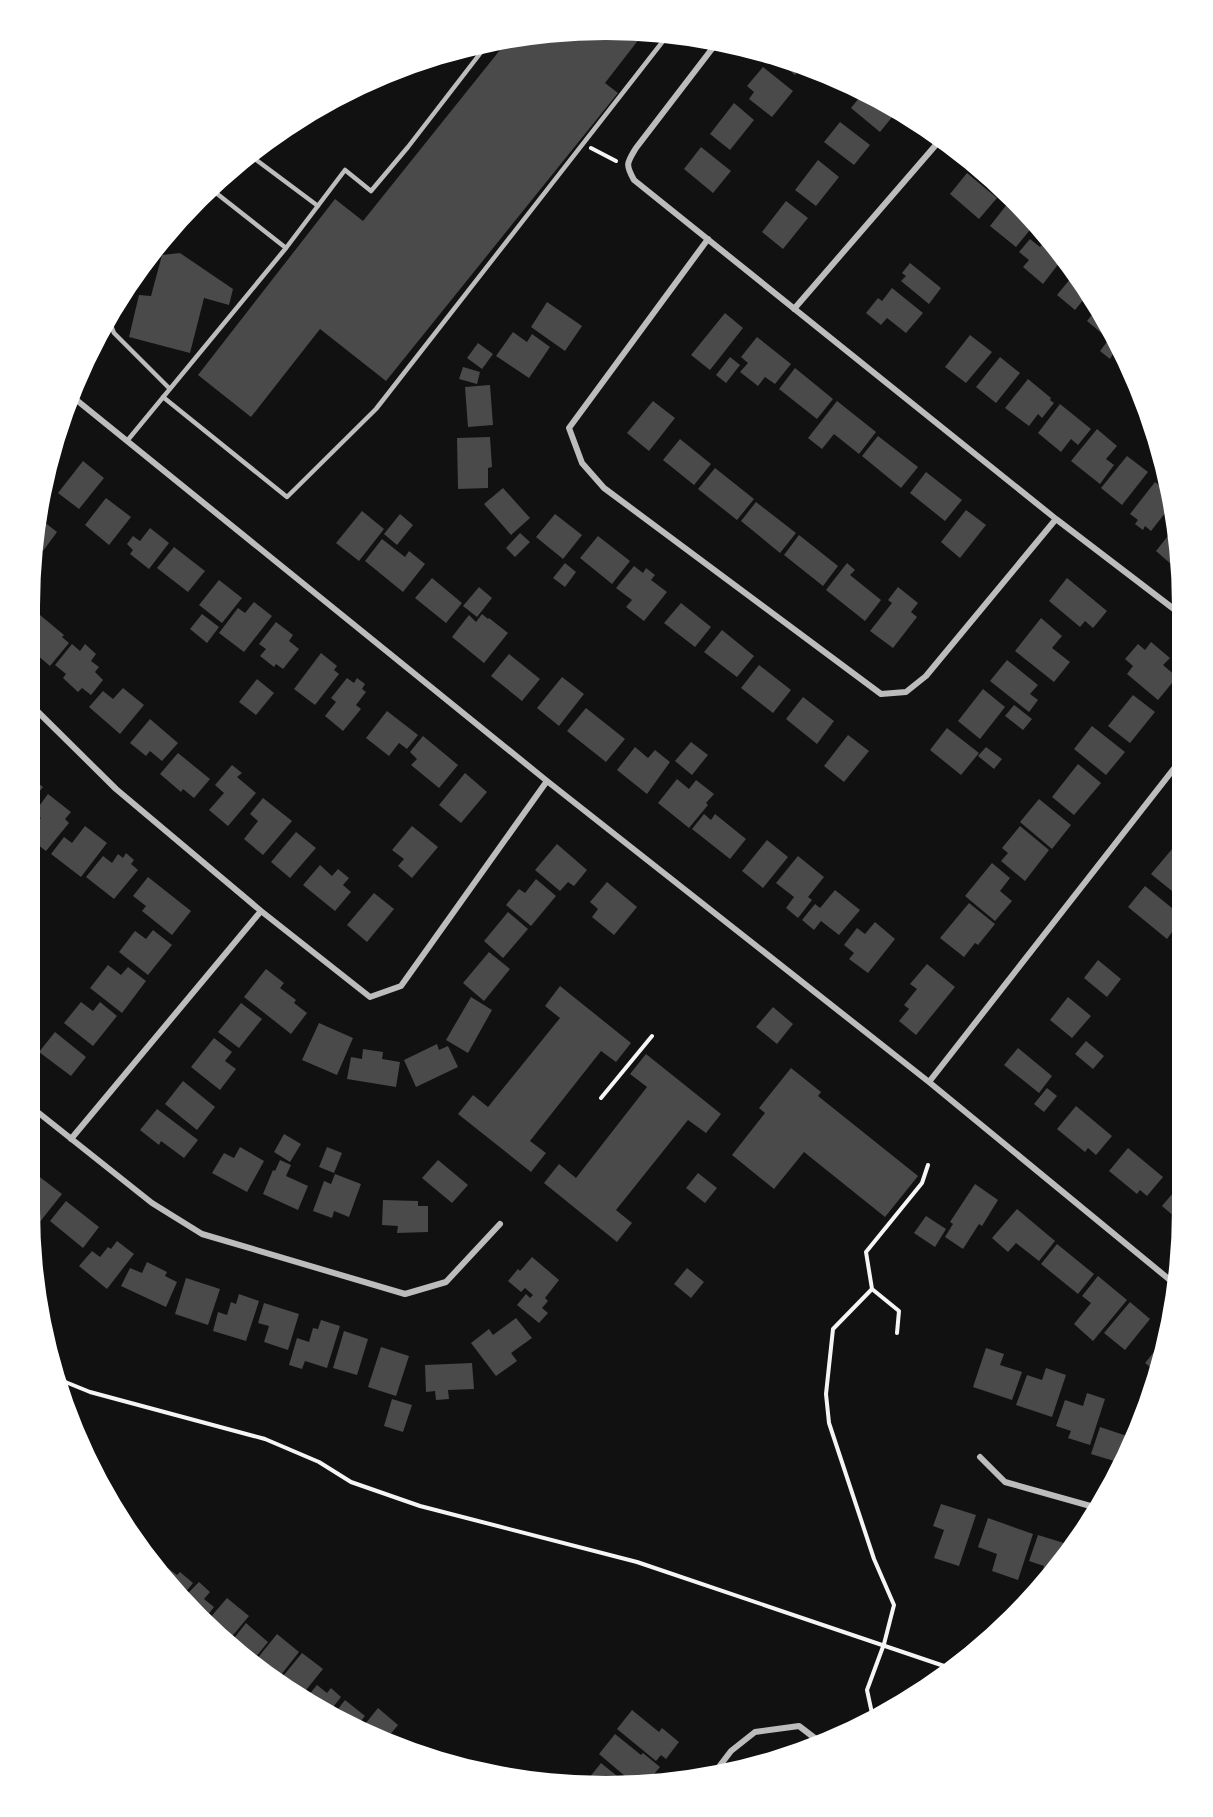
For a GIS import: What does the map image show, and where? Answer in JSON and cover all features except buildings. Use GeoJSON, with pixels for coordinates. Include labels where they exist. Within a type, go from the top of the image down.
{"type":"FeatureCollection","features":[{"type":"Feature","properties":{"kind":"street"},"geometry":{"type":"LineString","coordinates":[[711,50],[628,160],[627,168],[634,180],[1056,519],[1172,608]]}},
{"type":"Feature","properties":{"kind":"street"},"geometry":{"type":"LineString","coordinates":[[794,309],[935,146]]}},
{"type":"Feature","properties":{"kind":"street"},"geometry":{"type":"LineString","coordinates":[[708,239],[569,428],[582,463],[604,488],[882,694],[906,692],[926,676],[1056,519]]}},
{"type":"Feature","properties":{"kind":"street"},"geometry":{"type":"LineString","coordinates":[[79,402],[547,781],[929,1082],[1168,1279]]}},
{"type":"Feature","properties":{"kind":"street"},"geometry":{"type":"LineString","coordinates":[[40,714],[116,789],[261,911],[370,998],[400,986],[547,781]]}},
{"type":"Feature","properties":{"kind":"street"},"geometry":{"type":"LineString","coordinates":[[929,1082],[1172,771]]}},
{"type":"Feature","properties":{"kind":"street"},"geometry":{"type":"LineString","coordinates":[[71,1139],[261,911]]}},
{"type":"Feature","properties":{"kind":"street"},"geometry":{"type":"LineString","coordinates":[[40,1114],[152,1203],[202,1234],[405,1294],[446,1282],[500,1224]]}},
{"type":"Feature","properties":{"kind":"street"},"geometry":{"type":"LineString","coordinates":[[980,1456],[1005,1482],[1089,1506]]}},
{"type":"Feature","properties":{"kind":"street"},"geometry":{"type":"LineString","coordinates":[[720,1765],[731,1751],[755,1732],[799,1726],[813,1737]]}},
{"type":"Feature","properties":{"kind":"lane"},"geometry":{"type":"LineString","coordinates":[[163,398],[287,497],[376,409],[661,43]]}},
{"type":"Feature","properties":{"kind":"lane"},"geometry":{"type":"LineString","coordinates":[[127,441],[286,248],[345,171],[371,191],[479,55]]}},
{"type":"Feature","properties":{"kind":"lane"},"geometry":{"type":"LineString","coordinates":[[257,161],[318,206]]}},
{"type":"Feature","properties":{"kind":"lane"},"geometry":{"type":"LineString","coordinates":[[218,195],[286,248]]}},
{"type":"Feature","properties":{"kind":"lane"},"geometry":{"type":"LineString","coordinates":[[113,330],[170,389]]}},
{"type":"Feature","properties":{"kind":"path"},"geometry":{"type":"LineString","coordinates":[[584,144],[627,168]]}},
{"type":"Feature","properties":{"kind":"path"},"geometry":{"type":"LineString","coordinates":[[601,1098],[652,1036]]}},
{"type":"Feature","properties":{"kind":"path"},"geometry":{"type":"LineString","coordinates":[[897,1333],[899,1311],[872,1289],[866,1252],[922,1183],[928,1165]]}},
{"type":"Feature","properties":{"kind":"path"},"geometry":{"type":"LineString","coordinates":[[871,1711],[867,1690],[884,1644],[894,1605],[874,1559],[829,1424],[826,1394],[833,1329],[872,1289]]}},
{"type":"Feature","properties":{"kind":"path"},"geometry":{"type":"LineString","coordinates":[[68,1383],[90,1392],[265,1439],[319,1462],[351,1482],[420,1506],[637,1562],[943,1666]]}}]}
